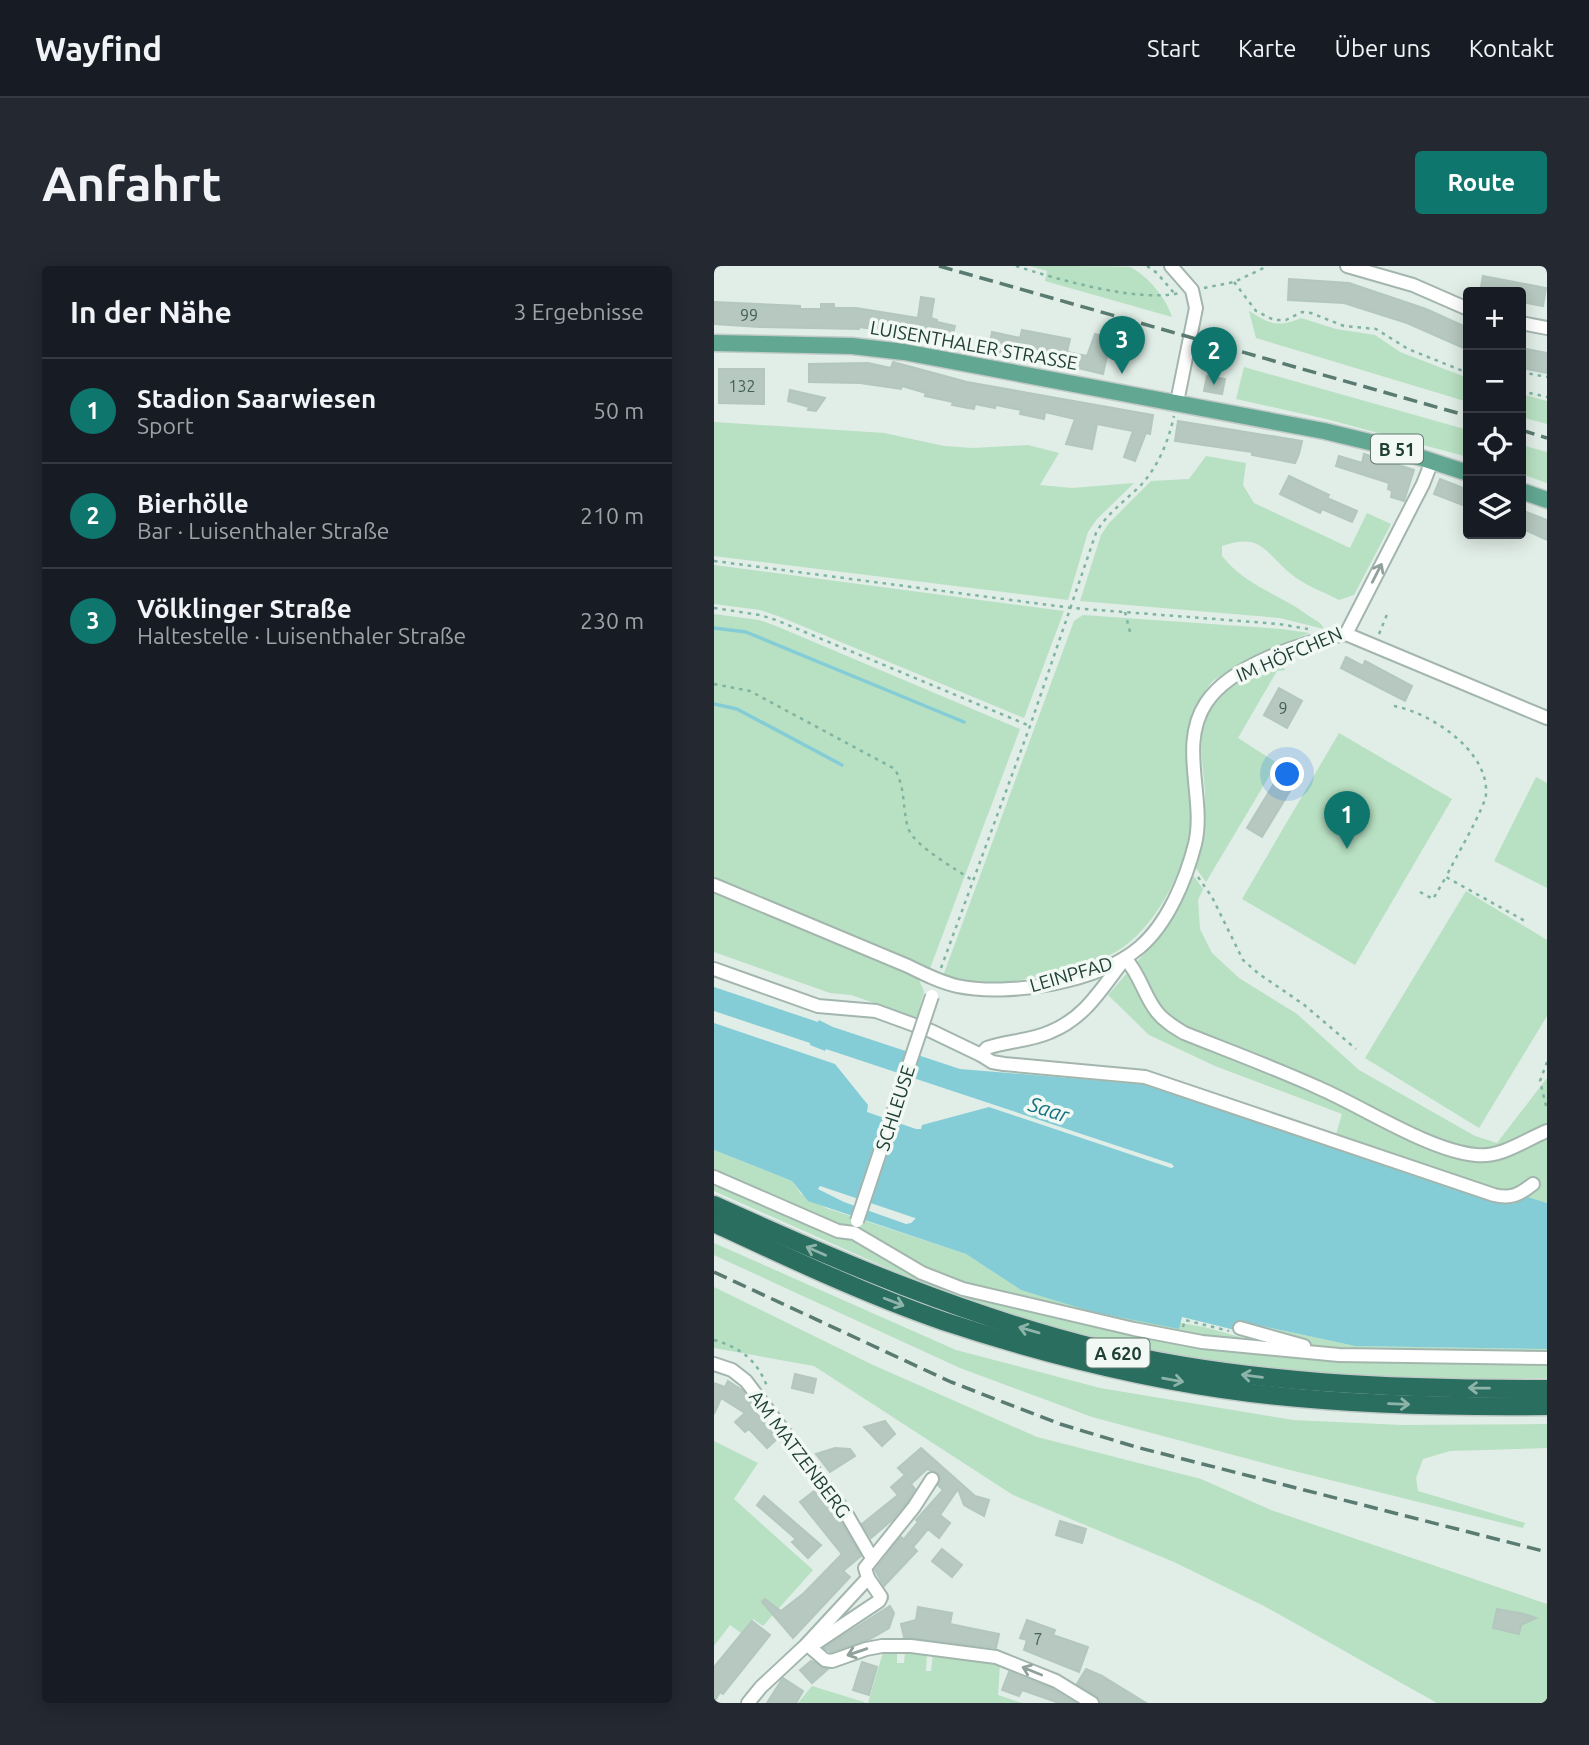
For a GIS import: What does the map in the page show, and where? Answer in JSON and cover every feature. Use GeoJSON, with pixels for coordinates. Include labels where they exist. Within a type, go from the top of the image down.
{"type":"FeatureCollection","features":[{"type":"Feature","properties":{"kind":"highway","name":"A 620"},"geometry":{"type":"LineString","coordinates":[[714,1205],[857,1269],[945,1303],[1025,1329],[1102,1349],[1200,1368],[1320,1384],[1547,1389]]}},
{"type":"Feature","properties":{"kind":"highway","name":"A 620"},"geometry":{"type":"LineString","coordinates":[[714,1223],[852,1285],[941,1320],[1101,1366],[1251,1393],[1324,1400],[1547,1406]]}},
{"type":"Feature","properties":{"kind":"main road","name":"LUISENTHALER STRASSE"},"geometry":{"type":"LineString","coordinates":[[714,343],[885,349],[1177,402],[1382,445],[1463,471]]}},
{"type":"Feature","properties":{"kind":"main road"},"geometry":{"type":"LineString","coordinates":[[1526,493],[1547,500]]}},
{"type":"Feature","properties":{"kind":"street"},"geometry":{"type":"LineString","coordinates":[[1171,266],[1192,290],[1195,319],[1177,402]]}},
{"type":"Feature","properties":{"kind":"street"},"geometry":{"type":"LineString","coordinates":[[1347,266],[1413,285],[1463,307]]}},
{"type":"Feature","properties":{"kind":"street"},"geometry":{"type":"LineString","coordinates":[[1526,324],[1547,328]]}},
{"type":"Feature","properties":{"kind":"street","name":"IM HÖFCHEN"},"geometry":{"type":"LineString","coordinates":[[1125,958],[1142,946],[1159,926],[1173,901],[1195,842],[1198,813],[1194,751],[1196,727],[1205,705],[1221,684],[1243,670],[1320,639],[1346,634],[1423,484],[1432,461]]}},
{"type":"Feature","properties":{"kind":"street"},"geometry":{"type":"LineString","coordinates":[[1346,634],[1547,718]]}},
{"type":"Feature","properties":{"kind":"street","name":"LEINPFAD"},"geometry":{"type":"LineString","coordinates":[[714,885],[936,980],[959,986],[1011,990],[1047,985],[1102,969],[1125,958],[1136,970],[1151,1004],[1169,1023],[1184,1033],[1319,1088],[1421,1138],[1462,1153],[1479,1156],[1509,1149],[1547,1131]]}},
{"type":"Feature","properties":{"kind":"street"},"geometry":{"type":"LineString","coordinates":[[981,1055],[986,1048],[1049,1033],[1074,1020],[1089,1007],[1125,958]]}},
{"type":"Feature","properties":{"kind":"street"},"geometry":{"type":"LineString","coordinates":[[714,970],[818,1006],[876,1011],[931,1031],[992,1062],[1004,1065],[1145,1077],[1494,1195],[1506,1198],[1520,1194],[1533,1184]]}},
{"type":"Feature","properties":{"kind":"street","name":"SCHLEUSE"},"geometry":{"type":"LineString","coordinates":[[856,1227],[936,980]]}},
{"type":"Feature","properties":{"kind":"street"},"geometry":{"type":"LineString","coordinates":[[714,1177],[838,1231],[856,1227],[922,1273],[963,1289],[1134,1329],[1202,1342],[1339,1355],[1547,1358]]}},
{"type":"Feature","properties":{"kind":"street"},"geometry":{"type":"LineString","coordinates":[[1239,1331],[1339,1355]]}},
{"type":"Feature","properties":{"kind":"street","name":"AM MATZENBERG"},"geometry":{"type":"LineString","coordinates":[[714,1364],[732,1370],[746,1381],[847,1515],[873,1558]]}},
{"type":"Feature","properties":{"kind":"street"},"geometry":{"type":"LineString","coordinates":[[808,1646],[881,1597],[868,1578],[865,1568],[914,1507],[932,1479]]}},
{"type":"Feature","properties":{"kind":"street"},"geometry":{"type":"LineString","coordinates":[[748,1703],[761,1687],[808,1646],[868,1578]]}},
{"type":"Feature","properties":{"kind":"street"},"geometry":{"type":"LineString","coordinates":[[808,1646],[825,1660],[832,1661],[882,1646],[911,1646],[996,1657],[1056,1681],[1092,1703]]}},
{"type":"Feature","properties":{"kind":"path"},"geometry":{"type":"LineString","coordinates":[[1016,266],[1126,293],[1159,296],[1234,282],[1268,266]]}},
{"type":"Feature","properties":{"kind":"path"},"geometry":{"type":"LineString","coordinates":[[1147,266],[1157,273],[1175,294]]}},
{"type":"Feature","properties":{"kind":"path"},"geometry":{"type":"LineString","coordinates":[[1234,282],[1256,311],[1274,320],[1286,320],[1303,312],[1344,326],[1376,329],[1408,349],[1463,371]]}},
{"type":"Feature","properties":{"kind":"path"},"geometry":{"type":"LineString","coordinates":[[1526,373],[1547,377]]}},
{"type":"Feature","properties":{"kind":"path"},"geometry":{"type":"LineString","coordinates":[[1526,392],[1547,397]]}},
{"type":"Feature","properties":{"kind":"path"},"geometry":{"type":"LineString","coordinates":[[936,980],[1030,726],[1096,533],[1101,523],[1142,484],[1158,464],[1177,402]]}},
{"type":"Feature","properties":{"kind":"path"},"geometry":{"type":"LineString","coordinates":[[714,561],[1072,608],[1279,624],[1311,630]]}},
{"type":"Feature","properties":{"kind":"path"},"geometry":{"type":"LineString","coordinates":[[714,608],[776,620],[1030,726]]}},
{"type":"Feature","properties":{"kind":"path"},"geometry":{"type":"LineString","coordinates":[[1125,612],[1131,636]]}},
{"type":"Feature","properties":{"kind":"path"},"geometry":{"type":"LineString","coordinates":[[1379,634],[1388,612]]}},
{"type":"Feature","properties":{"kind":"path"},"geometry":{"type":"LineString","coordinates":[[714,684],[750,691],[895,769],[902,783],[908,829],[914,839],[972,880]]}},
{"type":"Feature","properties":{"kind":"path"},"geometry":{"type":"LineString","coordinates":[[1394,706],[1426,717],[1463,742],[1478,766],[1485,785],[1485,800],[1433,899],[1420,892]]}},
{"type":"Feature","properties":{"kind":"path"},"geometry":{"type":"LineString","coordinates":[[1188,863],[1212,897],[1243,960],[1303,1004],[1356,1049]]}},
{"type":"Feature","properties":{"kind":"path"},"geometry":{"type":"LineString","coordinates":[[1446,877],[1525,921]]}},
{"type":"Feature","properties":{"kind":"path"},"geometry":{"type":"LineString","coordinates":[[1547,1062],[1540,1081],[1547,1111]]}},
{"type":"Feature","properties":{"kind":"path"},"geometry":{"type":"LineString","coordinates":[[1184,1323],[1185,1320],[1239,1331]]}},
{"type":"Feature","properties":{"kind":"green space"},"geometry":{"type":"Polygon","coordinates":[[[1030,266],[1130,267],[1156,288],[1172,317],[1045,281],[1047,271],[1030,266]]]}},
{"type":"Feature","properties":{"kind":"green space"},"geometry":{"type":"Polygon","coordinates":[[[1249,311],[1274,323],[1286,323],[1301,318],[1336,329],[1375,335],[1400,352],[1463,376],[1463,400],[1256,338],[1249,311]]]}},
{"type":"Feature","properties":{"kind":"green space"},"geometry":{"type":"Polygon","coordinates":[[[1244,367],[1463,429],[1463,456],[1326,419],[1236,399],[1244,367]]]}},
{"type":"Feature","properties":{"kind":"green space"},"geometry":{"type":"Polygon","coordinates":[[[1526,395],[1547,401],[1547,424],[1526,418],[1526,395]]]}},
{"type":"Feature","properties":{"kind":"green space"},"geometry":{"type":"Polygon","coordinates":[[[714,422],[884,433],[944,446],[973,448],[1028,445],[1059,453],[1040,485],[1072,488],[1134,483],[1097,519],[1088,532],[1068,600],[714,556],[714,422]]]}},
{"type":"Feature","properties":{"kind":"green space"},"geometry":{"type":"Polygon","coordinates":[[[1526,446],[1547,452],[1547,483],[1526,476],[1526,446]]]}},
{"type":"Feature","properties":{"kind":"green space"},"geometry":{"type":"Polygon","coordinates":[[[1206,456],[1246,463],[1243,485],[1254,503],[1350,548],[1367,513],[1391,524],[1354,595],[1339,600],[1296,578],[1255,543],[1235,542],[1222,546],[1222,556],[1237,571],[1301,610],[1324,629],[1280,618],[1080,601],[1101,535],[1109,523],[1151,481],[1189,479],[1206,456]]]}},
{"type":"Feature","properties":{"kind":"green space"},"geometry":{"type":"Polygon","coordinates":[[[714,565],[1064,611],[1024,718],[778,616],[760,610],[714,604],[714,565]]]}},
{"type":"Feature","properties":{"kind":"green space"},"geometry":{"type":"Polygon","coordinates":[[[714,614],[759,620],[776,626],[1020,729],[929,971],[714,880],[714,614]]]}},
{"type":"Feature","properties":{"kind":"green space"},"geometry":{"type":"Polygon","coordinates":[[[1083,615],[1310,633],[1266,650],[1234,667],[1211,683],[1201,699],[1190,736],[1192,817],[1189,838],[1169,891],[1148,923],[1135,937],[1103,958],[1037,977],[990,983],[943,976],[1074,621],[1083,615]]]}},
{"type":"Feature","properties":{"kind":"green space"},"geometry":{"type":"Polygon","coordinates":[[[1280,659],[1285,670],[1277,671],[1238,738],[1277,763],[1206,882],[1193,864],[1204,812],[1202,739],[1207,713],[1213,701],[1229,685],[1280,659]]]}},
{"type":"Feature","properties":{"kind":"green space"},"geometry":{"type":"Polygon","coordinates":[[[1339,733],[1452,799],[1355,965],[1242,899],[1339,733]]]}},
{"type":"Feature","properties":{"kind":"green space"},"geometry":{"type":"Polygon","coordinates":[[[1536,777],[1547,783],[1547,888],[1494,861],[1536,777]]]}},
{"type":"Feature","properties":{"kind":"green space"},"geometry":{"type":"Polygon","coordinates":[[[1190,871],[1203,889],[1198,900],[1200,929],[1212,953],[1239,978],[1297,1014],[1359,1070],[1475,1136],[1497,1143],[1547,1078],[1547,1203],[1528,1197],[1513,1204],[1499,1203],[1332,1148],[1342,1114],[1215,1066],[1149,1035],[1108,995],[1166,928],[1190,871]]]}},
{"type":"Feature","properties":{"kind":"green space"},"geometry":{"type":"Polygon","coordinates":[[[714,890],[907,970],[919,980],[924,991],[917,1018],[851,995],[830,993],[714,952],[714,890]]]}},
{"type":"Feature","properties":{"kind":"green space"},"geometry":{"type":"Polygon","coordinates":[[[1466,891],[1547,940],[1547,1016],[1479,1128],[1365,1058],[1466,891]]]}},
{"type":"Feature","properties":{"kind":"green space"},"geometry":{"type":"Polygon","coordinates":[[[714,1150],[792,1181],[801,1194],[826,1208],[966,1254],[1021,1290],[1179,1328],[1180,1323],[1204,1327],[1262,1343],[1265,1332],[1241,1324],[1355,1346],[1547,1349],[1547,1378],[1395,1381],[1257,1373],[1118,1346],[966,1303],[714,1191],[714,1150]]]}},
{"type":"Feature","properties":{"kind":"green space"},"geometry":{"type":"Polygon","coordinates":[[[714,1243],[956,1350],[1100,1388],[1293,1420],[1402,1425],[1547,1424],[1547,1448],[1450,1451],[1423,1459],[1416,1478],[1418,1491],[1525,1523],[1523,1528],[1092,1417],[960,1368],[729,1262],[714,1255],[714,1243]]]}},
{"type":"Feature","properties":{"kind":"green space"},"geometry":{"type":"Polygon","coordinates":[[[714,1287],[873,1365],[1037,1437],[1201,1479],[1271,1510],[1547,1604],[1547,1703],[1437,1703],[1264,1606],[1174,1562],[1013,1495],[814,1366],[714,1348],[714,1287]]]}},
{"type":"Feature","properties":{"kind":"green space"},"geometry":{"type":"Polygon","coordinates":[[[714,1441],[758,1463],[734,1499],[813,1570],[763,1626],[753,1619],[741,1633],[730,1625],[714,1646],[714,1441]]]}},
{"type":"Feature","properties":{"kind":"green space"},"geometry":{"type":"Polygon","coordinates":[[[884,1649],[897,1651],[897,1663],[904,1663],[905,1651],[927,1653],[926,1671],[931,1671],[933,1654],[1000,1663],[998,1695],[1022,1703],[868,1703],[884,1649]]]}},
{"type":"Feature","properties":{"kind":"green space"},"geometry":{"type":"Polygon","coordinates":[[[812,1686],[867,1703],[798,1703],[812,1686]]]}},
{"type":"Feature","properties":{"kind":"water","name":"Saar"},"geometry":{"type":"Polygon","coordinates":[[[714,987],[960,1069],[1142,1084],[1499,1203],[1513,1204],[1528,1197],[1547,1203],[1547,1349],[1355,1346],[1252,1324],[1241,1324],[1239,1331],[1182,1317],[1179,1329],[1093,1312],[1021,1290],[966,1254],[808,1201],[792,1181],[714,1150],[714,1023],[835,1064],[868,1105],[867,1112],[916,1129],[989,1107],[1171,1168],[1174,1167],[1172,1164],[826,1049],[825,1051],[810,1043],[714,1011],[714,987]],[[820,1186],[818,1189],[844,1202],[906,1224],[916,1218],[820,1186]]]}},
{"type":"Feature","properties":{"kind":"building"},"geometry":{"type":"Polygon","coordinates":[[[1483,276],[1546,288],[1543,306],[1526,303],[1526,287],[1481,287],[1483,276]]]}},
{"type":"Feature","properties":{"kind":"building"},"geometry":{"type":"Polygon","coordinates":[[[1289,279],[1349,283],[1426,309],[1463,326],[1463,348],[1407,323],[1344,303],[1288,300],[1289,279]]]}},
{"type":"Feature","properties":{"kind":"building"},"geometry":{"type":"Polygon","coordinates":[[[921,297],[934,299],[931,318],[955,326],[950,345],[915,338],[915,335],[859,327],[714,324],[714,302],[800,306],[800,309],[821,309],[821,304],[834,304],[834,308],[856,308],[918,318],[921,297]]]}},
{"type":"Feature","properties":{"kind":"building"},"geometry":{"type":"Polygon","coordinates":[[[1022,330],[1070,339],[1067,352],[1087,356],[1095,334],[1111,338],[1103,374],[1078,368],[1077,372],[1064,369],[1065,363],[1017,354],[1016,358],[988,353],[992,332],[1020,338],[1022,330]]]}},
{"type":"Feature","properties":{"kind":"building"},"geometry":{"type":"Polygon","coordinates":[[[1526,349],[1547,353],[1547,373],[1526,369],[1526,349]]]}},
{"type":"Feature","properties":{"kind":"building"},"geometry":{"type":"Polygon","coordinates":[[[893,362],[967,382],[1153,415],[1150,434],[1146,433],[1135,461],[1124,457],[1133,431],[1097,424],[1092,449],[1066,444],[1075,419],[1045,412],[1044,419],[1020,414],[1021,410],[996,405],[995,408],[975,404],[974,409],[952,405],[953,402],[925,396],[926,393],[902,386],[901,389],[860,383],[809,382],[809,364],[868,363],[891,368],[893,362]]]}},
{"type":"Feature","properties":{"kind":"building"},"geometry":{"type":"Polygon","coordinates":[[[719,369],[764,369],[764,404],[719,403],[719,369]]]}},
{"type":"Feature","properties":{"kind":"building"},"geometry":{"type":"Polygon","coordinates":[[[1207,376],[1225,379],[1222,394],[1204,391],[1207,376]]]}},
{"type":"Feature","properties":{"kind":"building"},"geometry":{"type":"Polygon","coordinates":[[[790,390],[825,398],[816,411],[808,410],[809,407],[788,401],[790,390]]]}},
{"type":"Feature","properties":{"kind":"building"},"geometry":{"type":"Polygon","coordinates":[[[1178,421],[1302,441],[1295,463],[1252,455],[1252,452],[1175,441],[1178,421]]]}},
{"type":"Feature","properties":{"kind":"building"},"geometry":{"type":"Polygon","coordinates":[[[1364,454],[1414,470],[1404,501],[1391,497],[1389,483],[1336,466],[1339,456],[1362,463],[1364,454]]]}},
{"type":"Feature","properties":{"kind":"building"},"geometry":{"type":"Polygon","coordinates":[[[1289,476],[1329,495],[1327,498],[1357,511],[1352,522],[1322,509],[1320,513],[1280,494],[1289,476]]]}},
{"type":"Feature","properties":{"kind":"building"},"geometry":{"type":"Polygon","coordinates":[[[1440,479],[1463,488],[1463,505],[1434,494],[1440,479]]]}},
{"type":"Feature","properties":{"kind":"building"},"geometry":{"type":"Polygon","coordinates":[[[1526,512],[1547,520],[1547,540],[1526,530],[1526,512]]]}},
{"type":"Feature","properties":{"kind":"building"},"geometry":{"type":"Polygon","coordinates":[[[1346,657],[1363,666],[1365,661],[1412,686],[1405,701],[1341,668],[1346,657]]]}},
{"type":"Feature","properties":{"kind":"building"},"geometry":{"type":"Polygon","coordinates":[[[1279,688],[1302,701],[1287,728],[1264,715],[1279,688]]]}},
{"type":"Feature","properties":{"kind":"building"},"geometry":{"type":"Polygon","coordinates":[[[1281,772],[1296,781],[1262,837],[1247,828],[1281,772]]]}},
{"type":"Feature","properties":{"kind":"building"},"geometry":{"type":"Polygon","coordinates":[[[795,1374],[816,1379],[813,1393],[792,1388],[795,1374]]]}},
{"type":"Feature","properties":{"kind":"building"},"geometry":{"type":"Polygon","coordinates":[[[728,1381],[742,1390],[751,1402],[749,1405],[778,1438],[767,1448],[749,1429],[745,1432],[735,1422],[745,1413],[721,1398],[714,1414],[714,1383],[725,1387],[728,1381]]]}},
{"type":"Feature","properties":{"kind":"building"},"geometry":{"type":"Polygon","coordinates":[[[885,1421],[895,1434],[882,1446],[864,1427],[885,1421]]]}},
{"type":"Feature","properties":{"kind":"building"},"geometry":{"type":"Polygon","coordinates":[[[835,1448],[850,1449],[855,1456],[830,1472],[816,1454],[835,1448]]]}},
{"type":"Feature","properties":{"kind":"building"},"geometry":{"type":"Polygon","coordinates":[[[921,1448],[975,1496],[989,1500],[984,1516],[964,1505],[958,1489],[940,1515],[950,1523],[939,1538],[928,1529],[913,1547],[917,1551],[884,1586],[875,1570],[943,1490],[938,1485],[941,1480],[939,1474],[927,1469],[911,1484],[915,1489],[907,1502],[892,1520],[871,1538],[862,1524],[898,1495],[891,1487],[905,1475],[898,1468],[921,1448]]]}},
{"type":"Feature","properties":{"kind":"building"},"geometry":{"type":"Polygon","coordinates":[[[817,1489],[840,1520],[861,1556],[843,1571],[850,1577],[793,1638],[762,1602],[765,1599],[781,1611],[804,1593],[842,1554],[800,1502],[817,1489]]]}},
{"type":"Feature","properties":{"kind":"building"},"geometry":{"type":"Polygon","coordinates":[[[764,1496],[821,1545],[808,1558],[792,1542],[796,1539],[757,1505],[764,1496]]]}},
{"type":"Feature","properties":{"kind":"building"},"geometry":{"type":"Polygon","coordinates":[[[1060,1521],[1086,1529],[1082,1543],[1056,1535],[1060,1521]]]}},
{"type":"Feature","properties":{"kind":"building"},"geometry":{"type":"Polygon","coordinates":[[[942,1549],[962,1565],[952,1577],[932,1561],[942,1549]]]}},
{"type":"Feature","properties":{"kind":"building"},"geometry":{"type":"Polygon","coordinates":[[[890,1606],[894,1613],[889,1628],[870,1639],[831,1652],[824,1648],[890,1606]]]}},
{"type":"Feature","properties":{"kind":"building"},"geometry":{"type":"Polygon","coordinates":[[[918,1607],[952,1613],[950,1624],[999,1634],[996,1648],[904,1637],[901,1624],[916,1620],[918,1607]]]}},
{"type":"Feature","properties":{"kind":"building"},"geometry":{"type":"Polygon","coordinates":[[[1497,1609],[1536,1618],[1521,1625],[1519,1634],[1493,1628],[1497,1609]]]}},
{"type":"Feature","properties":{"kind":"building"},"geometry":{"type":"Polygon","coordinates":[[[1027,1620],[1055,1630],[1053,1635],[1088,1647],[1079,1672],[1024,1650],[1027,1640],[1020,1638],[1027,1620]]]}},
{"type":"Feature","properties":{"kind":"building"},"geometry":{"type":"Polygon","coordinates":[[[752,1621],[770,1635],[714,1702],[714,1667],[752,1621]]]}},
{"type":"Feature","properties":{"kind":"building"},"geometry":{"type":"Polygon","coordinates":[[[811,1661],[828,1669],[812,1683],[800,1670],[811,1661]]]}},
{"type":"Feature","properties":{"kind":"building"},"geometry":{"type":"Polygon","coordinates":[[[862,1662],[877,1667],[869,1695],[853,1690],[862,1662]]]}},
{"type":"Feature","properties":{"kind":"building"},"geometry":{"type":"Polygon","coordinates":[[[1086,1669],[1146,1703],[1101,1703],[1097,1696],[1077,1684],[1086,1669]]]}},
{"type":"Feature","properties":{"kind":"building"},"geometry":{"type":"Polygon","coordinates":[[[1009,1672],[1050,1688],[1075,1703],[1059,1703],[1022,1690],[1019,1696],[1002,1690],[1009,1672]]]}},
{"type":"Feature","properties":{"kind":"building"},"geometry":{"type":"Polygon","coordinates":[[[783,1678],[803,1691],[796,1703],[767,1703],[783,1678]]]}},
{"type":"Feature","properties":{"kind":"waterway"},"geometry":{"type":"LineString","coordinates":[[714,628],[746,632],[964,722]]}},
{"type":"Feature","properties":{"kind":"waterway"},"geometry":{"type":"LineString","coordinates":[[714,704],[737,709],[842,765]]}},
{"type":"Feature","properties":{"kind":"railway"},"geometry":{"type":"LineString","coordinates":[[939,266],[1463,415]]}},
{"type":"Feature","properties":{"kind":"railway"},"geometry":{"type":"LineString","coordinates":[[1526,432],[1547,438]]}},
{"type":"Feature","properties":{"kind":"railway"},"geometry":{"type":"LineString","coordinates":[[714,1272],[951,1382],[1060,1424],[1136,1447],[1547,1552]]}},
{"type":"Feature","properties":{"kind":"place","name":"Völklinger Straße"},"geometry":{"type":"Point","coordinates":[1122,374]}},
{"type":"Feature","properties":{"kind":"place","name":"Bierhölle"},"geometry":{"type":"Point","coordinates":[1214,385]}},
{"type":"Feature","properties":{"kind":"place","name":"Stadion Saarwiesen"},"geometry":{"type":"Point","coordinates":[1347,849]}}]}
